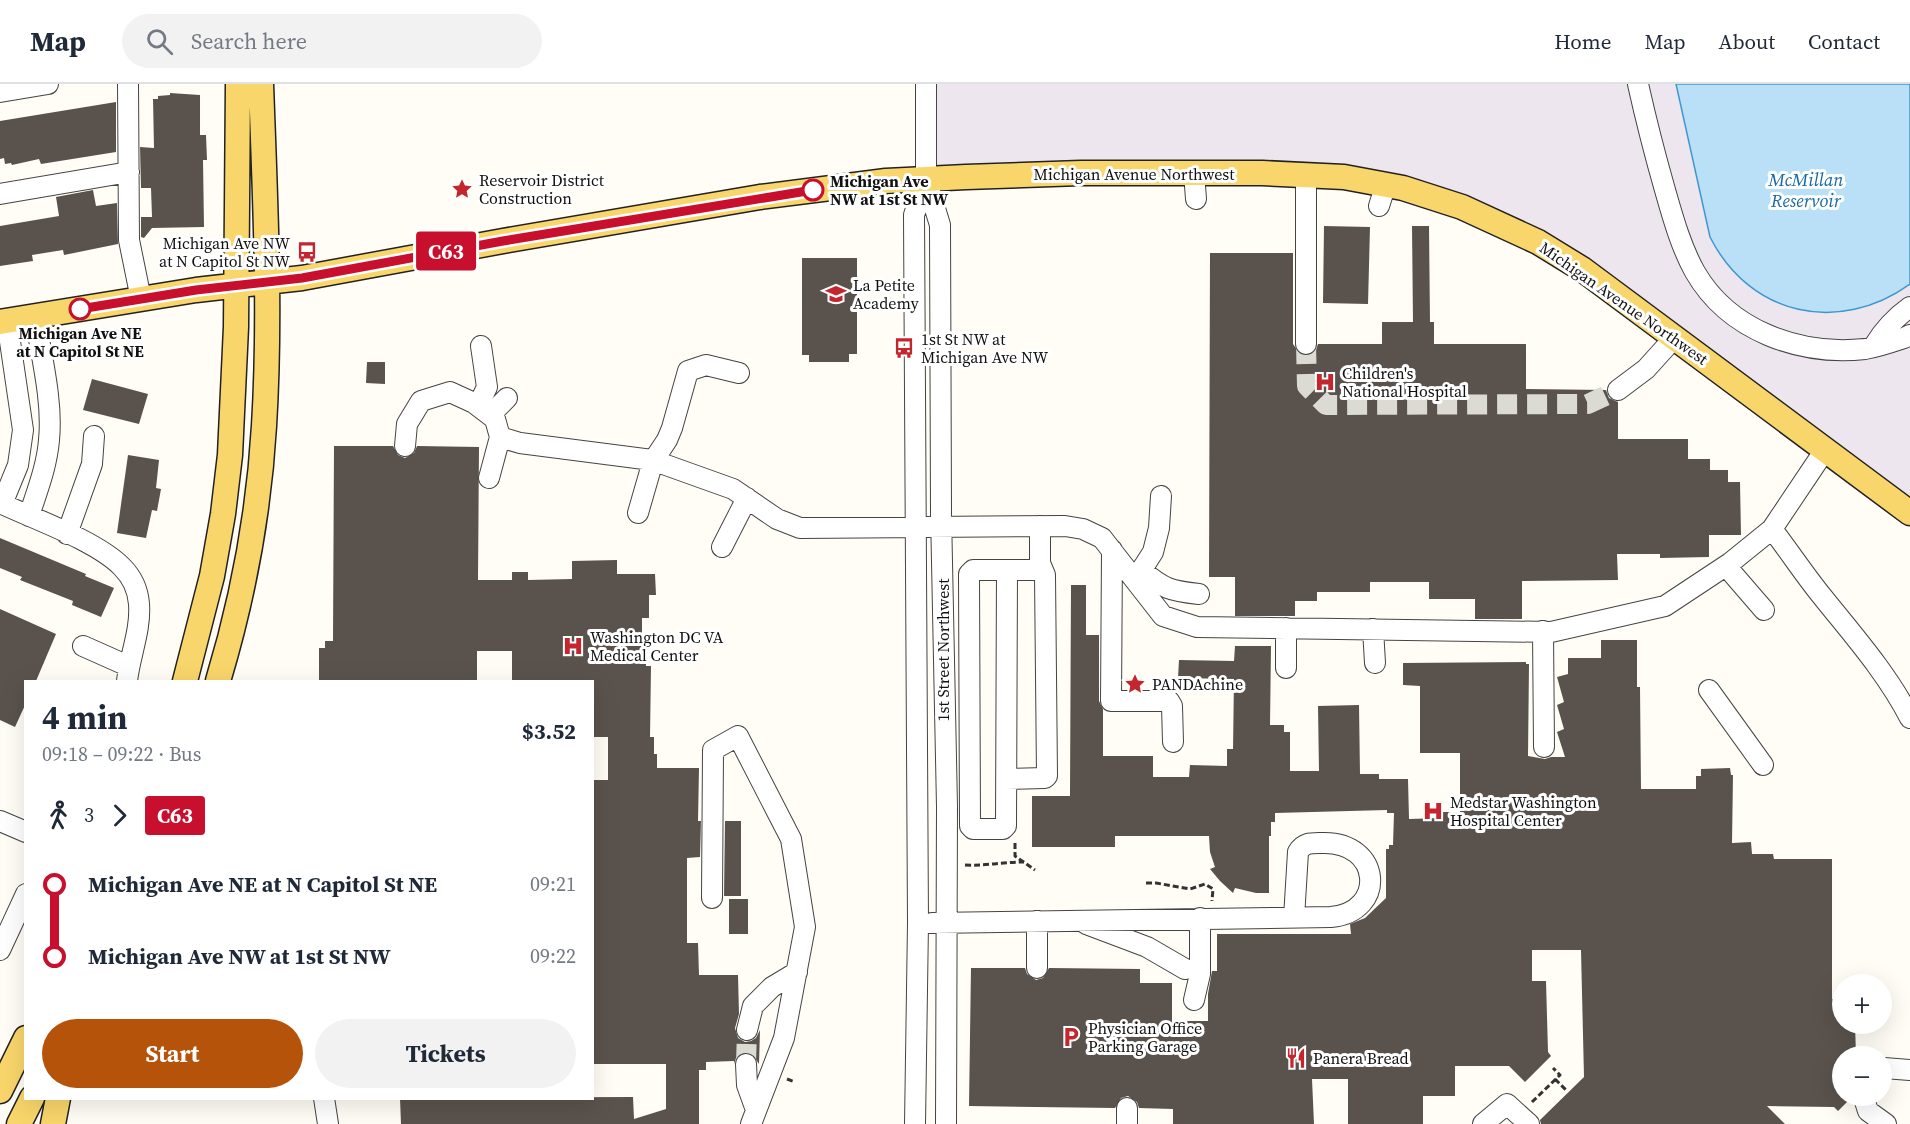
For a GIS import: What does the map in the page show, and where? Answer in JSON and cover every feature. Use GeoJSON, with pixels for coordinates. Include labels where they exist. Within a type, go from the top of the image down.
{"type":"FeatureCollection","features":[{"type":"Feature","properties":{"kind":"main road"},"geometry":{"type":"LineString","coordinates":[[185,680],[212,576],[227,485],[234,397],[238,84]]}},
{"type":"Feature","properties":{"kind":"main road"},"geometry":{"type":"LineString","coordinates":[[218,680],[244,578],[259,488],[266,393],[261,84]]}},
{"type":"Feature","properties":{"kind":"main road","name":"Michigan Avenue Northwest"},"geometry":{"type":"LineString","coordinates":[[4,321],[141,299],[302,278],[760,197],[886,181],[1081,173],[1306,174],[1344,177],[1382,195],[1443,199],[1492,219],[1538,242],[1582,269],[1910,513]]}},
{"type":"Feature","properties":{"kind":"main road"},"geometry":{"type":"LineString","coordinates":[[0,1090],[24,1042]]}},
{"type":"Feature","properties":{"kind":"main road"},"geometry":{"type":"LineString","coordinates":[[20,1124],[31,1100]]}},
{"type":"Feature","properties":{"kind":"main road"},"geometry":{"type":"LineString","coordinates":[[53,1124],[58,1100]]}},
{"type":"Feature","properties":{"kind":"street"},"geometry":{"type":"LineString","coordinates":[[0,92],[48,84]]}},
{"type":"Feature","properties":{"kind":"street"},"geometry":{"type":"LineString","coordinates":[[128,84],[129,240],[141,299]]}},
{"type":"Feature","properties":{"kind":"street","name":"1st Street Northwest"},"geometry":{"type":"LineString","coordinates":[[926,84],[926,179],[940,225],[938,296],[946,807],[946,1124]]}},
{"type":"Feature","properties":{"kind":"street"},"geometry":{"type":"LineString","coordinates":[[1638,84],[1646,123],[1683,248],[1696,274],[1727,312],[1756,330],[1790,343],[1825,349],[1865,348],[1910,335]]}},
{"type":"Feature","properties":{"kind":"street"},"geometry":{"type":"LineString","coordinates":[[0,194],[129,172]]}},
{"type":"Feature","properties":{"kind":"street"},"geometry":{"type":"LineString","coordinates":[[1194,173],[1196,199]]}},
{"type":"Feature","properties":{"kind":"street"},"geometry":{"type":"LineString","coordinates":[[1306,174],[1306,344]]}},
{"type":"Feature","properties":{"kind":"street","name":"1st Street Northwest"},"geometry":{"type":"LineString","coordinates":[[915,1124],[918,923],[914,215],[926,179]]}},
{"type":"Feature","properties":{"kind":"street"},"geometry":{"type":"LineString","coordinates":[[1874,346],[1902,313],[1910,307]]}},
{"type":"Feature","properties":{"kind":"street"},"geometry":{"type":"LineString","coordinates":[[28,516],[44,468],[49,440],[49,418],[35,316]]}},
{"type":"Feature","properties":{"kind":"street"},"geometry":{"type":"LineString","coordinates":[[4,321],[22,419],[22,448],[18,465],[1,504],[87,543],[118,563],[127,572],[135,587],[139,602],[139,618],[128,674],[83,646]]}},
{"type":"Feature","properties":{"kind":"street"},"geometry":{"type":"LineString","coordinates":[[1618,390],[1646,369],[1674,338]]}},
{"type":"Feature","properties":{"kind":"street"},"geometry":{"type":"LineString","coordinates":[[481,346],[487,387],[484,411]]}},
{"type":"Feature","properties":{"kind":"street"},"geometry":{"type":"LineString","coordinates":[[638,513],[653,461],[672,428],[688,371],[706,365],[739,373]]}},
{"type":"Feature","properties":{"kind":"street"},"geometry":{"type":"LineString","coordinates":[[405,446],[406,424],[421,401],[450,392],[495,419],[500,437],[489,478]]}},
{"type":"Feature","properties":{"kind":"street"},"geometry":{"type":"LineString","coordinates":[[484,411],[507,398]]}},
{"type":"Feature","properties":{"kind":"street"},"geometry":{"type":"LineString","coordinates":[[22,419],[49,418]]}},
{"type":"Feature","properties":{"kind":"street"},"geometry":{"type":"LineString","coordinates":[[68,534],[92,464],[94,436]]}},
{"type":"Feature","properties":{"kind":"street"},"geometry":{"type":"LineString","coordinates":[[500,437],[520,443],[653,461],[723,484],[777,519],[800,528],[1044,526],[1083,529],[1102,538],[1138,575],[1163,616],[1173,621],[1286,628],[1551,632],[1646,618],[1726,566],[1772,529],[1825,450]]}},
{"type":"Feature","properties":{"kind":"street"},"geometry":{"type":"LineString","coordinates":[[1138,575],[1153,552],[1159,528],[1161,496]]}},
{"type":"Feature","properties":{"kind":"street"},"geometry":{"type":"LineString","coordinates":[[722,547],[747,498]]}},
{"type":"Feature","properties":{"kind":"street"},"geometry":{"type":"LineString","coordinates":[[1043,572],[1048,563],[1044,526]]}},
{"type":"Feature","properties":{"kind":"street"},"geometry":{"type":"LineString","coordinates":[[1772,529],[1896,678],[1910,718]]}},
{"type":"Feature","properties":{"kind":"street"},"geometry":{"type":"LineString","coordinates":[[1112,550],[1111,701],[1169,701],[1172,706],[1173,742]]}},
{"type":"Feature","properties":{"kind":"street"},"geometry":{"type":"LineString","coordinates":[[1726,566],[1764,610]]}},
{"type":"Feature","properties":{"kind":"street"},"geometry":{"type":"LineString","coordinates":[[1007,570],[1005,828],[973,829],[970,826],[969,574],[973,570],[1007,570],[1040,570],[1045,575],[1047,776],[1045,778],[1007,779]]}},
{"type":"Feature","properties":{"kind":"street"},"geometry":{"type":"LineString","coordinates":[[1138,575],[1178,592],[1199,594]]}},
{"type":"Feature","properties":{"kind":"street"},"geometry":{"type":"LineString","coordinates":[[1286,628],[1286,668]]}},
{"type":"Feature","properties":{"kind":"street"},"geometry":{"type":"LineString","coordinates":[[1373,629],[1375,663]]}},
{"type":"Feature","properties":{"kind":"street"},"geometry":{"type":"LineString","coordinates":[[1544,631],[1544,747]]}},
{"type":"Feature","properties":{"kind":"street"},"geometry":{"type":"LineString","coordinates":[[1708,690],[1763,765]]}},
{"type":"Feature","properties":{"kind":"street"},"geometry":{"type":"LineString","coordinates":[[712,898],[713,750],[738,736],[791,839],[805,927],[784,1038],[753,1117]]}},
{"type":"Feature","properties":{"kind":"street"},"geometry":{"type":"LineString","coordinates":[[0,821],[24,831]]}},
{"type":"Feature","properties":{"kind":"street"},"geometry":{"type":"LineString","coordinates":[[918,923],[1075,920],[1205,913],[1294,918],[1342,916],[1353,912],[1362,904],[1368,893],[1369,870],[1356,851],[1332,842],[1309,843],[1301,847],[1298,852],[1294,918]]}},
{"type":"Feature","properties":{"kind":"street"},"geometry":{"type":"LineString","coordinates":[[0,950],[24,898]]}},
{"type":"Feature","properties":{"kind":"street"},"geometry":{"type":"LineString","coordinates":[[1194,1000],[1200,974],[1205,913]]}},
{"type":"Feature","properties":{"kind":"street"},"geometry":{"type":"LineString","coordinates":[[1075,920],[1147,947],[1185,969]]}},
{"type":"Feature","properties":{"kind":"street"},"geometry":{"type":"LineString","coordinates":[[1037,921],[1037,968]]}},
{"type":"Feature","properties":{"kind":"street"},"geometry":{"type":"LineString","coordinates":[[747,1030],[753,1006],[757,1001],[772,987],[797,972]]}},
{"type":"Feature","properties":{"kind":"street"},"geometry":{"type":"LineString","coordinates":[[746,1064],[753,1117]]}},
{"type":"Feature","properties":{"kind":"street"},"geometry":{"type":"LineString","coordinates":[[1892,1065],[1910,1070]]}},
{"type":"Feature","properties":{"kind":"street"},"geometry":{"type":"LineString","coordinates":[[324,1100],[328,1124]]}},
{"type":"Feature","properties":{"kind":"street"},"geometry":{"type":"LineString","coordinates":[[1483,1124],[1506,1104],[1529,1124]]}},
{"type":"Feature","properties":{"kind":"street"},"geometry":{"type":"LineString","coordinates":[[1866,1106],[1868,1111],[1883,1124]]}},
{"type":"Feature","properties":{"kind":"path"},"geometry":{"type":"LineString","coordinates":[[1005,828],[1015,839],[1015,856],[1035,870]]}},
{"type":"Feature","properties":{"kind":"path"},"geometry":{"type":"LineString","coordinates":[[958,865],[990,866],[995,862],[1024,862]]}},
{"type":"Feature","properties":{"kind":"path"},"geometry":{"type":"LineString","coordinates":[[1146,883],[1190,889],[1205,884],[1213,889],[1205,913]]}},
{"type":"Feature","properties":{"kind":"path"},"geometry":{"type":"LineString","coordinates":[[1532,1102],[1560,1075],[1553,1068]]}},
{"type":"Feature","properties":{"kind":"path"},"geometry":{"type":"LineString","coordinates":[[1556,1079],[1566,1090]]}},
{"type":"Feature","properties":{"kind":"shaded area"},"geometry":{"type":"Polygon","coordinates":[[[926,84],[1910,84],[1910,513],[1582,269],[1462,207],[1306,174],[926,179],[926,84]]]}},
{"type":"Feature","properties":{"kind":"water","name":"McMillan Reservoir"},"geometry":{"type":"Polygon","coordinates":[[[1676,84],[1910,84],[1910,284],[1883,300],[1854,309],[1826,312],[1798,309],[1772,300],[1748,285],[1727,264],[1710,237],[1676,84]]]}},
{"type":"Feature","properties":{"kind":"building"},"geometry":{"type":"Polygon","coordinates":[[[170,93],[200,95],[200,135],[206,135],[207,160],[203,160],[204,227],[152,228],[144,238],[141,237],[141,217],[152,217],[151,188],[141,188],[140,147],[154,148],[153,99],[170,95],[170,93]]]}},
{"type":"Feature","properties":{"kind":"building"},"geometry":{"type":"Polygon","coordinates":[[[116,102],[116,152],[41,164],[39,159],[12,165],[11,163],[5,164],[4,158],[0,159],[0,121],[116,102]]]}},
{"type":"Feature","properties":{"kind":"building"},"geometry":{"type":"Polygon","coordinates":[[[93,190],[96,206],[117,203],[118,244],[64,255],[63,250],[32,255],[33,261],[0,266],[0,226],[59,216],[56,197],[93,190]]]}},
{"type":"Feature","properties":{"kind":"building"},"geometry":{"type":"Polygon","coordinates":[[[1324,226],[1370,227],[1368,304],[1323,303],[1324,226]]]}},
{"type":"Feature","properties":{"kind":"building"},"geometry":{"type":"Polygon","coordinates":[[[1412,226],[1429,226],[1430,322],[1434,322],[1434,344],[1526,344],[1526,389],[1606,390],[1609,398],[1618,402],[1618,439],[1688,439],[1688,459],[1710,459],[1710,470],[1728,470],[1728,482],[1740,482],[1741,535],[1709,535],[1709,557],[1660,558],[1660,554],[1617,554],[1618,580],[1522,581],[1522,619],[1475,619],[1475,599],[1429,599],[1429,582],[1370,582],[1370,592],[1317,592],[1317,601],[1295,601],[1295,616],[1235,616],[1235,577],[1209,577],[1210,253],[1293,253],[1293,344],[1300,354],[1307,356],[1316,350],[1318,344],[1382,344],[1382,322],[1413,322],[1412,226]]]}},
{"type":"Feature","properties":{"kind":"building"},"geometry":{"type":"Polygon","coordinates":[[[802,258],[857,258],[857,354],[849,354],[849,362],[809,362],[809,355],[802,355],[802,258]]]}},
{"type":"Feature","properties":{"kind":"building"},"geometry":{"type":"Polygon","coordinates":[[[367,362],[385,362],[385,384],[366,383],[367,362]]]}},
{"type":"Feature","properties":{"kind":"building"},"geometry":{"type":"Polygon","coordinates":[[[92,379],[148,394],[139,424],[83,410],[92,379]]]}},
{"type":"Feature","properties":{"kind":"building"},"geometry":{"type":"Polygon","coordinates":[[[334,446],[393,446],[398,455],[405,458],[414,453],[417,446],[479,447],[478,580],[512,580],[512,572],[528,572],[528,580],[572,579],[572,561],[617,560],[617,574],[655,574],[656,595],[649,595],[649,618],[642,618],[642,649],[646,649],[646,666],[651,666],[650,737],[654,737],[657,768],[699,768],[700,857],[687,858],[687,943],[698,943],[699,975],[738,975],[739,1014],[735,1028],[738,1038],[745,1042],[751,1041],[756,1038],[760,1030],[759,1064],[752,1054],[745,1052],[736,1058],[734,1064],[734,1061],[706,1062],[706,1070],[699,1070],[699,1124],[401,1124],[400,1100],[594,1100],[594,1097],[633,1097],[634,1119],[666,1109],[666,1064],[594,1064],[594,780],[608,780],[608,737],[594,737],[594,680],[512,680],[512,651],[477,651],[477,680],[319,680],[319,648],[325,648],[325,641],[333,641],[334,446]]]}},
{"type":"Feature","properties":{"kind":"building"},"geometry":{"type":"Polygon","coordinates":[[[128,455],[159,460],[156,488],[161,489],[157,511],[152,510],[146,538],[117,533],[128,455]]]}},
{"type":"Feature","properties":{"kind":"building"},"geometry":{"type":"Polygon","coordinates":[[[0,538],[114,588],[101,617],[72,605],[73,601],[20,580],[22,577],[0,568],[0,538]]]}},
{"type":"Feature","properties":{"kind":"building"},"geometry":{"type":"Polygon","coordinates":[[[1071,585],[1086,585],[1086,635],[1099,635],[1099,701],[1103,709],[1103,756],[1153,756],[1153,777],[1189,777],[1190,765],[1227,766],[1227,749],[1233,749],[1234,679],[1178,678],[1179,660],[1234,661],[1235,646],[1271,646],[1270,725],[1284,725],[1284,732],[1290,732],[1290,771],[1319,771],[1318,706],[1359,705],[1360,774],[1379,774],[1379,779],[1408,779],[1409,819],[1441,818],[1441,812],[1460,812],[1460,753],[1420,753],[1420,686],[1403,685],[1403,663],[1526,662],[1529,664],[1528,756],[1545,759],[1565,757],[1557,732],[1564,729],[1557,705],[1564,702],[1557,677],[1568,674],[1568,658],[1601,658],[1601,640],[1637,640],[1641,789],[1696,789],[1696,776],[1701,776],[1701,769],[1730,768],[1731,775],[1733,775],[1732,843],[1751,842],[1752,854],[1773,854],[1774,859],[1832,859],[1832,1034],[1855,1034],[1856,1046],[1832,1046],[1832,1106],[1843,1106],[1838,1111],[1834,1107],[1767,1106],[1785,1124],[1541,1124],[1540,1120],[1584,1077],[1581,950],[1532,950],[1532,981],[1546,981],[1548,1052],[1551,1056],[1525,1082],[1509,1066],[1455,1066],[1455,1096],[1423,1096],[1423,1124],[1348,1124],[1348,1079],[1312,1079],[1314,1124],[1173,1124],[1173,1109],[1139,1108],[1137,1102],[1128,1096],[1121,1098],[1115,1108],[969,1106],[971,968],[1025,968],[1027,974],[1036,980],[1043,978],[1049,968],[1140,969],[1140,983],[1172,983],[1172,1021],[1208,1021],[1208,994],[1212,971],[1217,971],[1217,934],[1351,934],[1350,924],[1365,918],[1386,898],[1386,849],[1389,849],[1389,845],[1393,845],[1394,813],[1387,813],[1387,810],[1275,813],[1275,822],[1271,822],[1271,836],[1269,836],[1269,893],[1256,893],[1235,888],[1233,893],[1210,869],[1215,867],[1210,852],[1209,836],[1115,836],[1115,847],[1032,847],[1032,796],[1070,796],[1071,585]]]}},
{"type":"Feature","properties":{"kind":"building"},"geometry":{"type":"Polygon","coordinates":[[[0,609],[56,634],[36,680],[24,680],[24,707],[15,727],[0,720],[0,609]]]}},
{"type":"Feature","properties":{"kind":"building"},"geometry":{"type":"Polygon","coordinates":[[[725,821],[741,821],[741,896],[724,896],[725,821]]]}},
{"type":"Feature","properties":{"kind":"building"},"geometry":{"type":"Polygon","coordinates":[[[729,899],[748,899],[748,934],[729,934],[729,899]]]}},
{"type":"Feature","properties":{"kind":"tunnel"},"geometry":{"type":"LineString","coordinates":[[1306,344],[1307,386],[1326,405],[1588,404],[1618,390]]}},
{"type":"Feature","properties":{"kind":"tunnel"},"geometry":{"type":"LineString","coordinates":[[746,1064],[747,1030]]}},
{"type":"Feature","properties":{"kind":"bus line","name":"C63"},"geometry":{"type":"LineString","coordinates":[[80,309],[196,290],[302,278],[503,241],[813,190]]}},
{"type":"Feature","properties":{"kind":"place","name":"Reservoir District Construction"},"geometry":{"type":"Point","coordinates":[462,189]}},
{"type":"Feature","properties":{"kind":"place","name":"Michigan Ave NW at 1st St NW"},"geometry":{"type":"Point","coordinates":[813,190]}},
{"type":"Feature","properties":{"kind":"place","name":"Michigan Ave NW at N Capitol St NW"},"geometry":{"type":"Point","coordinates":[307,252]}},
{"type":"Feature","properties":{"kind":"place","name":"La Petite Academy"},"geometry":{"type":"Point","coordinates":[836,294]}},
{"type":"Feature","properties":{"kind":"place","name":"Michigan Ave NE at N Capitol St NE"},"geometry":{"type":"Point","coordinates":[80,309]}},
{"type":"Feature","properties":{"kind":"place","name":"1st St NW at Michigan Ave NW"},"geometry":{"type":"Point","coordinates":[904,348]}},
{"type":"Feature","properties":{"kind":"place","name":"Children's National Hospital"},"geometry":{"type":"Point","coordinates":[1325,382]}},
{"type":"Feature","properties":{"kind":"place","name":"Washington DC VA Medical Center"},"geometry":{"type":"Point","coordinates":[573,646]}},
{"type":"Feature","properties":{"kind":"place","name":"PANDAchine"},"geometry":{"type":"Point","coordinates":[1135,684]}},
{"type":"Feature","properties":{"kind":"place","name":"Medstar Washington Hospital Center"},"geometry":{"type":"Point","coordinates":[1433,811]}},
{"type":"Feature","properties":{"kind":"place","name":"Physician Office Parking Garage"},"geometry":{"type":"Point","coordinates":[1071,1037]}},
{"type":"Feature","properties":{"kind":"place","name":"Panera Bread"},"geometry":{"type":"Point","coordinates":[1296,1058]}}]}
